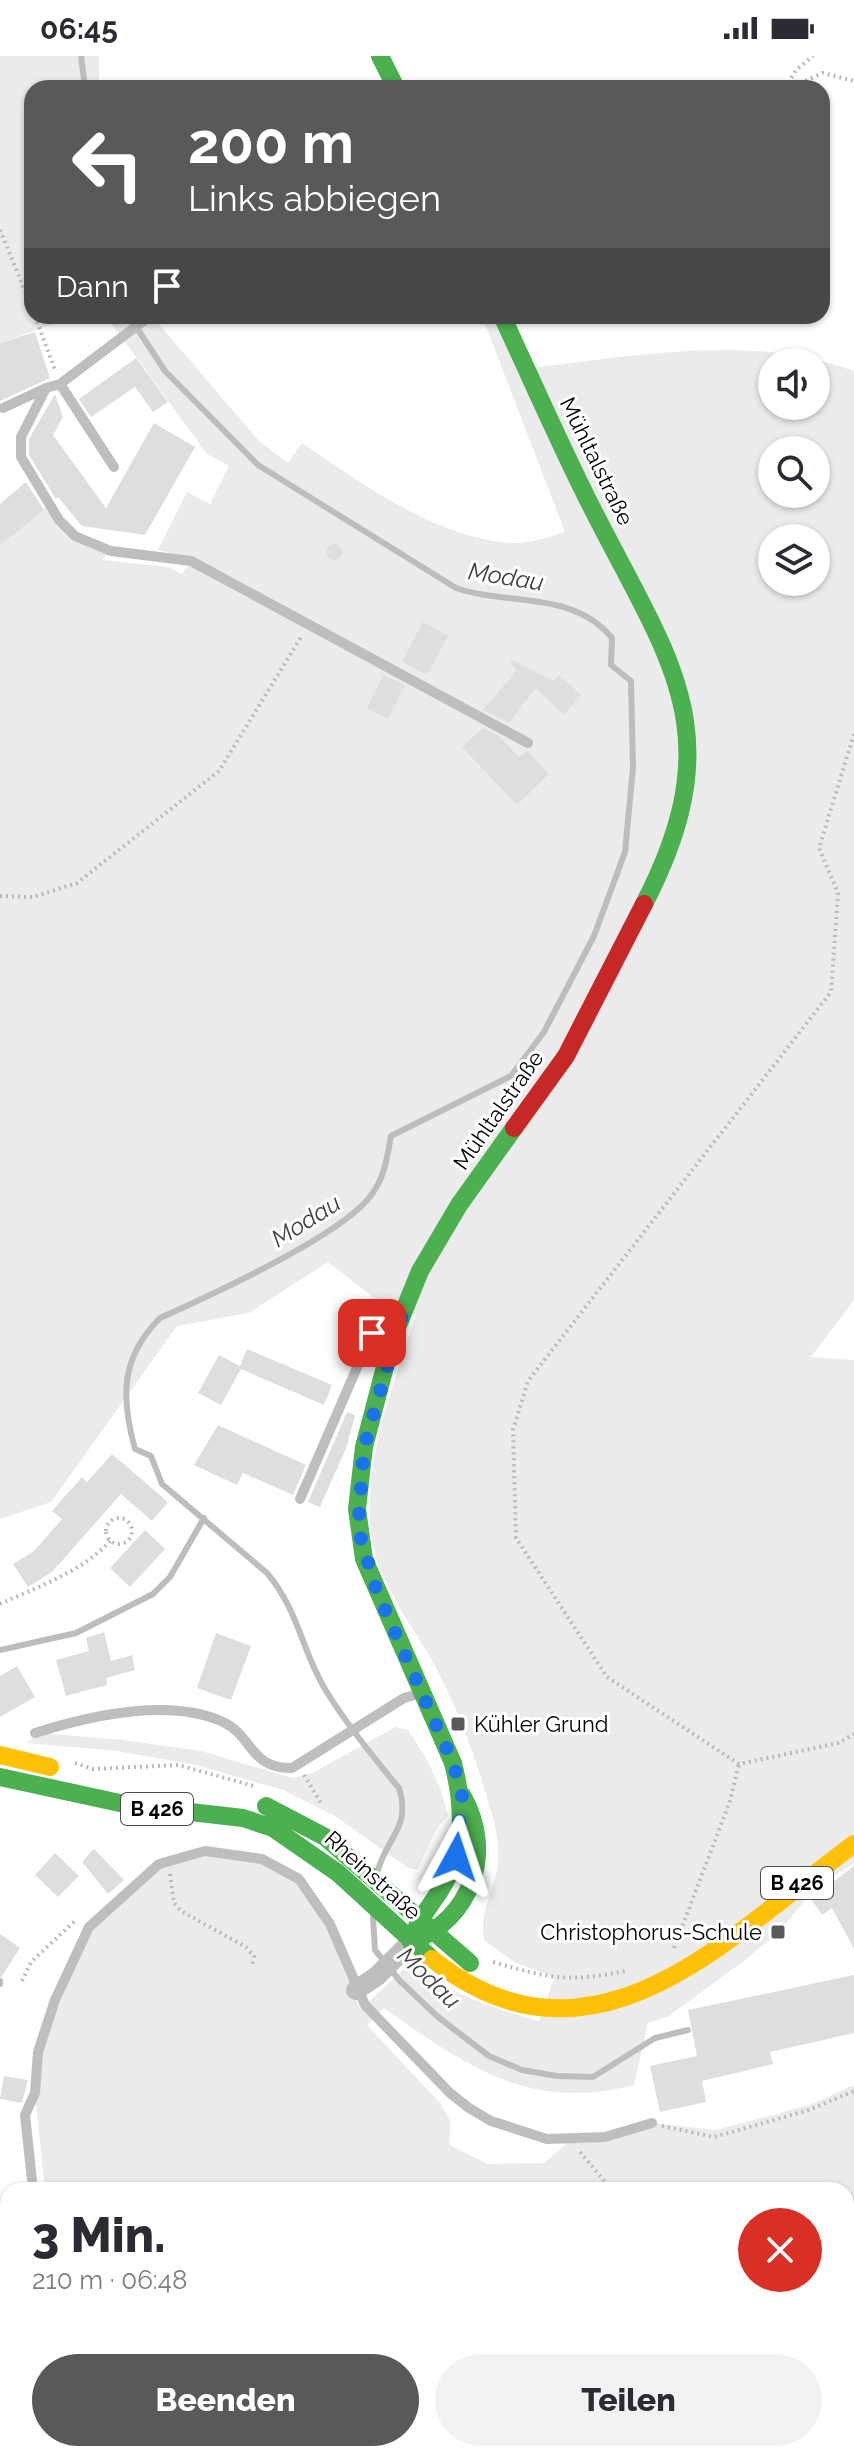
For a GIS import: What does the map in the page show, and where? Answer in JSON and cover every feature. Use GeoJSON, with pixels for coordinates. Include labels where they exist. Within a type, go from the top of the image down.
{"type":"FeatureCollection","features":[{"type":"Feature","properties":{"kind":"street"},"geometry":{"type":"LineString","coordinates":[[380,56],[392,80]]}},
{"type":"Feature","properties":{"kind":"street","name":"Mühltalstraße"},"geometry":{"type":"LineString","coordinates":[[405,1948],[417,1917],[442,1887],[456,1857],[462,1795],[423,1693],[364,1559],[357,1509],[364,1447],[404,1309],[420,1271],[459,1205],[566,1056],[599,998],[661,871],[677,827],[687,782],[688,744],[680,686],[506,324]]}},
{"type":"Feature","properties":{"kind":"street"},"geometry":{"type":"LineString","coordinates":[[0,1755],[67,1766]]}},
{"type":"Feature","properties":{"kind":"street","name":"Rheinstraße"},"geometry":{"type":"LineString","coordinates":[[0,1777],[146,1808],[228,1816],[269,1826],[309,1849],[392,1923],[405,1948],[377,1976],[356,1990]]}},
{"type":"Feature","properties":{"kind":"street","name":"B 426"},"geometry":{"type":"LineString","coordinates":[[143,1787],[199,1794]]}},
{"type":"Feature","properties":{"kind":"street","name":"Rheinstraße"},"geometry":{"type":"LineString","coordinates":[[250,1793],[313,1826],[365,1867],[417,1917]]}},
{"type":"Feature","properties":{"kind":"street"},"geometry":{"type":"LineString","coordinates":[[405,1948],[435,1934],[463,1901],[478,1861],[480,1825],[475,1811],[462,1795]]}},
{"type":"Feature","properties":{"kind":"street","name":"B 426"},"geometry":{"type":"LineString","coordinates":[[405,1948],[481,1989],[537,2006],[575,2007],[606,2003],[651,1989],[692,1965],[854,1844]]}},
{"type":"Feature","properties":{"kind":"street","name":"B 426"},"geometry":{"type":"LineString","coordinates":[[417,1917],[487,1973],[535,1989],[606,1992],[669,1979]]}},
{"type":"Feature","properties":{"kind":"lane"},"geometry":{"type":"LineString","coordinates":[[3,408],[60,384],[139,324]]}},
{"type":"Feature","properties":{"kind":"lane"},"geometry":{"type":"LineString","coordinates":[[60,384],[114,467]]}},
{"type":"Feature","properties":{"kind":"lane"},"geometry":{"type":"LineString","coordinates":[[46,388],[19,447],[32,480],[68,529],[94,546],[111,551],[191,561],[528,743]]}},
{"type":"Feature","properties":{"kind":"lane"},"geometry":{"type":"LineString","coordinates":[[300,1499],[372,1333],[383,1318],[404,1309]]}},
{"type":"Feature","properties":{"kind":"lane"},"geometry":{"type":"LineString","coordinates":[[35,1733],[106,1713],[172,1713],[225,1723],[265,1763],[280,1768],[296,1766],[404,1698],[423,1693]]}},
{"type":"Feature","properties":{"kind":"lane"},"geometry":{"type":"LineString","coordinates":[[32,2180],[25,2115],[35,2093],[38,2052],[55,2000],[89,1922],[133,1884],[169,1859],[219,1850],[274,1864],[299,1879],[330,1924],[365,2005],[450,2093],[469,2108],[527,2134],[572,2139],[605,2137],[652,2123]]}},
{"type":"Feature","properties":{"kind":"path"},"geometry":{"type":"LineString","coordinates":[[791,80],[796,70],[813,56]]}},
{"type":"Feature","properties":{"kind":"path"},"geometry":{"type":"LineString","coordinates":[[806,80],[823,73],[854,81]]}},
{"type":"Feature","properties":{"kind":"path"},"geometry":{"type":"LineString","coordinates":[[0,230],[24,288]]}},
{"type":"Feature","properties":{"kind":"path"},"geometry":{"type":"LineString","coordinates":[[38,324],[60,384]]}},
{"type":"Feature","properties":{"kind":"path"},"geometry":{"type":"LineString","coordinates":[[0,896],[33,897],[77,883],[219,771],[303,634],[294,619]]}},
{"type":"Feature","properties":{"kind":"path"},"geometry":{"type":"LineString","coordinates":[[854,734],[819,848],[838,893],[831,992],[528,1381],[513,1430],[516,1538],[607,1677],[739,1764],[838,1743],[854,1734]]}},
{"type":"Feature","properties":{"kind":"path"},"geometry":{"type":"LineString","coordinates":[[117,1518],[130,1524],[130,1539],[117,1544],[110,1541],[106,1527],[110,1521],[117,1518]]}},
{"type":"Feature","properties":{"kind":"path"},"geometry":{"type":"LineString","coordinates":[[0,1604],[99,1554],[110,1541]]}},
{"type":"Feature","properties":{"kind":"path"},"geometry":{"type":"LineString","coordinates":[[666,1957],[674,1949],[730,1801],[739,1764]]}},
{"type":"Feature","properties":{"kind":"path"},"geometry":{"type":"LineString","coordinates":[[67,1766],[93,1769],[178,1765],[250,1793]]}},
{"type":"Feature","properties":{"kind":"path"},"geometry":{"type":"LineString","coordinates":[[296,1766],[317,1794],[327,1819]]}},
{"type":"Feature","properties":{"kind":"path"},"geometry":{"type":"LineString","coordinates":[[169,1859],[174,1903],[181,1911],[246,1947],[254,1956],[252,1967]]}},
{"type":"Feature","properties":{"kind":"path"},"geometry":{"type":"LineString","coordinates":[[22,1981],[31,1962],[72,1922],[89,1922]]}},
{"type":"Feature","properties":{"kind":"path"},"geometry":{"type":"LineString","coordinates":[[491,1962],[553,1979],[585,1980],[629,1971]]}},
{"type":"Feature","properties":{"kind":"path"},"geometry":{"type":"LineString","coordinates":[[652,2123],[714,2137],[809,2110],[854,2091]]}},
{"type":"Feature","properties":{"kind":"path"},"geometry":{"type":"LineString","coordinates":[[572,2139],[604,2182]]}},
{"type":"Feature","properties":{"kind":"shaded area"},"geometry":{"type":"Polygon","coordinates":[[[0,56],[99,56],[99,80],[24,80],[24,324],[53,324],[0,343],[0,56]]]}},
{"type":"Feature","properties":{"kind":"shaded area"},"geometry":{"type":"Polygon","coordinates":[[[112,324],[159,324],[259,441],[288,463],[302,443],[375,492],[427,520],[482,539],[511,543],[565,532],[485,324],[506,324],[526,368],[691,351],[758,352],[758,420],[830,420],[830,364],[854,371],[854,1300],[811,1357],[854,1360],[854,1863],[815,1888],[779,1932],[745,1960],[669,2016],[648,2023],[634,2085],[596,2092],[562,2093],[530,2088],[471,2065],[384,2008],[367,2025],[441,2104],[451,2123],[449,2145],[488,2164],[544,2163],[572,2139],[652,2123],[716,2130],[809,2105],[854,2085],[854,2182],[44,2182],[35,2093],[38,2052],[84,1936],[159,1864],[205,1851],[274,1864],[314,1899],[345,1966],[360,2010],[411,1962],[472,1999],[539,2021],[554,1977],[514,1962],[485,1941],[484,1915],[498,1858],[494,1822],[476,1761],[453,1702],[389,1587],[375,1555],[370,1511],[375,1454],[389,1398],[416,1315],[373,1297],[328,1262],[249,1313],[177,1326],[51,1502],[0,1519],[0,545],[45,508],[61,523],[111,551],[102,560],[169,567],[182,574],[193,559],[158,550],[187,492],[210,504],[229,466],[207,454],[112,324]]]}},
{"type":"Feature","properties":{"kind":"shaded area"},"geometry":{"type":"Polygon","coordinates":[[[396,1727],[408,1730],[421,1751],[437,1782],[448,1816],[438,1826],[417,1870],[408,1868],[335,1816],[283,1790],[196,1765],[117,1751],[26,1743],[41,1733],[123,1740],[201,1751],[293,1778],[312,1773],[396,1727]]]}},
{"type":"Feature","properties":{"kind":"building"},"geometry":{"type":"Polygon","coordinates":[[[35,332],[50,378],[0,401],[0,343],[35,332]]]}},
{"type":"Feature","properties":{"kind":"building"},"geometry":{"type":"Polygon","coordinates":[[[136,358],[168,402],[153,412],[135,387],[91,417],[79,399],[136,358]]]}},
{"type":"Feature","properties":{"kind":"building"},"geometry":{"type":"Polygon","coordinates":[[[55,394],[63,417],[53,435],[106,508],[154,423],[195,447],[145,535],[82,526],[58,497],[56,499],[29,455],[29,439],[55,394]]]}},
{"type":"Feature","properties":{"kind":"building"},"geometry":{"type":"Polygon","coordinates":[[[26,482],[44,510],[0,545],[0,504],[26,482]]]}},
{"type":"Feature","properties":{"kind":"building"},"geometry":{"type":"Polygon","coordinates":[[[331,544],[337,544],[342,552],[340,558],[331,560],[326,555],[326,549],[331,544]]]}},
{"type":"Feature","properties":{"kind":"building"},"geometry":{"type":"Polygon","coordinates":[[[423,622],[448,636],[427,675],[402,661],[423,622]]]}},
{"type":"Feature","properties":{"kind":"building"},"geometry":{"type":"Polygon","coordinates":[[[513,660],[553,681],[559,675],[581,695],[564,715],[536,688],[509,723],[483,710],[517,670],[510,663],[513,660]]]}},
{"type":"Feature","properties":{"kind":"building"},"geometry":{"type":"Polygon","coordinates":[[[383,675],[405,685],[388,719],[367,708],[383,675]]]}},
{"type":"Feature","properties":{"kind":"building"},"geometry":{"type":"Polygon","coordinates":[[[483,728],[499,736],[519,757],[527,751],[549,774],[517,805],[462,747],[483,728]]]}},
{"type":"Feature","properties":{"kind":"building"},"geometry":{"type":"Polygon","coordinates":[[[247,1349],[332,1385],[324,1405],[241,1369],[221,1405],[198,1393],[219,1355],[240,1366],[247,1349]]]}},
{"type":"Feature","properties":{"kind":"building"},"geometry":{"type":"Polygon","coordinates":[[[347,1412],[355,1415],[347,1446],[320,1507],[308,1502],[347,1412]]]}},
{"type":"Feature","properties":{"kind":"building"},"geometry":{"type":"Polygon","coordinates":[[[218,1425],[306,1465],[293,1495],[243,1473],[237,1485],[194,1465],[218,1425]]]}},
{"type":"Feature","properties":{"kind":"building"},"geometry":{"type":"Polygon","coordinates":[[[112,1454],[168,1502],[152,1521],[121,1494],[53,1571],[28,1587],[13,1564],[34,1551],[62,1519],[52,1511],[82,1477],[87,1482],[112,1454]]]}},
{"type":"Feature","properties":{"kind":"building"},"geometry":{"type":"Polygon","coordinates":[[[145,1530],[165,1549],[130,1587],[110,1568],[145,1530]]]}},
{"type":"Feature","properties":{"kind":"building"},"geometry":{"type":"Polygon","coordinates":[[[104,1632],[111,1661],[132,1655],[135,1670],[106,1678],[107,1685],[66,1696],[56,1660],[89,1651],[86,1638],[104,1632]]]}},
{"type":"Feature","properties":{"kind":"building"},"geometry":{"type":"Polygon","coordinates":[[[216,1633],[251,1646],[231,1700],[197,1688],[216,1633]]]}},
{"type":"Feature","properties":{"kind":"building"},"geometry":{"type":"Polygon","coordinates":[[[17,1666],[35,1697],[0,1717],[0,1676],[17,1666]]]}},
{"type":"Feature","properties":{"kind":"building"},"geometry":{"type":"Polygon","coordinates":[[[94,1849],[124,1880],[108,1894],[82,1862],[94,1849]]]}},
{"type":"Feature","properties":{"kind":"building"},"geometry":{"type":"Polygon","coordinates":[[[55,1853],[79,1876],[58,1897],[35,1875],[55,1853]]]}},
{"type":"Feature","properties":{"kind":"building"},"geometry":{"type":"Polygon","coordinates":[[[854,1866],[854,1949],[832,1908],[822,1915],[811,1899],[854,1866]]]}},
{"type":"Feature","properties":{"kind":"building"},"geometry":{"type":"Polygon","coordinates":[[[0,1934],[20,1948],[0,1979],[0,1934]]]}},
{"type":"Feature","properties":{"kind":"building"},"geometry":{"type":"Polygon","coordinates":[[[854,1975],[854,2033],[770,2052],[773,2064],[702,2081],[706,2102],[660,2112],[650,2066],[697,2056],[688,2010],[854,1975]]]}},
{"type":"Feature","properties":{"kind":"building"},"geometry":{"type":"Polygon","coordinates":[[[4,2076],[28,2080],[22,2103],[0,2099],[4,2076]]]}},
{"type":"Feature","properties":{"kind":"waterway","name":"Modau"},"geometry":{"type":"LineString","coordinates":[[81,56],[84,80]]}},
{"type":"Feature","properties":{"kind":"waterway","name":"Modau"},"geometry":{"type":"LineString","coordinates":[[134,324],[165,371],[258,465],[456,588],[578,612],[612,638],[611,665],[631,681],[633,768],[625,852],[594,936],[544,1032],[511,1076],[391,1136],[385,1166],[372,1194],[334,1228],[274,1263],[160,1318],[137,1348],[127,1379],[127,1413],[135,1449],[151,1456],[162,1484],[267,1573],[278,1587],[325,1689],[351,1728],[399,1788],[402,1801],[400,1822],[378,1870]]}},
{"type":"Feature","properties":{"kind":"waterway"},"geometry":{"type":"LineString","coordinates":[[0,1650],[76,1633],[153,1594],[170,1577],[204,1518]]}},
{"type":"Feature","properties":{"kind":"waterway","name":"Modau"},"geometry":{"type":"LineString","coordinates":[[373,1917],[375,1950],[400,1981],[438,2017],[489,2056],[522,2070],[557,2076],[593,2077],[655,2038],[688,2030]]}},
{"type":"Feature","properties":{"kind":"traffic: fast"},"geometry":{"type":"LineString","coordinates":[[380,56],[392,80]]}},
{"type":"Feature","properties":{"kind":"traffic: fast"},"geometry":{"type":"LineString","coordinates":[[506,324],[580,484],[646,611],[681,699],[687,744],[684,791],[671,844],[644,904]]}},
{"type":"Feature","properties":{"kind":"traffic: fast"},"geometry":{"type":"LineString","coordinates":[[462,1795],[477,1839],[472,1881],[463,1900],[449,1917],[411,1942],[455,1859],[461,1811],[453,1763],[364,1559],[357,1509],[364,1447],[392,1340],[420,1271],[459,1205],[514,1128]]}},
{"type":"Feature","properties":{"kind":"traffic: fast"},"geometry":{"type":"LineString","coordinates":[[0,1777],[129,1805],[243,1818],[273,1828],[338,1873],[432,1959]]}},
{"type":"Feature","properties":{"kind":"traffic: fast"},"geometry":{"type":"LineString","coordinates":[[266,1806],[325,1837],[470,1963]]}},
{"type":"Feature","properties":{"kind":"traffic: slow"},"geometry":{"type":"LineString","coordinates":[[0,1755],[50,1767]]}},
{"type":"Feature","properties":{"kind":"traffic: slow"},"geometry":{"type":"LineString","coordinates":[[432,1959],[491,1995],[549,2008],[603,2003],[656,1984],[708,1955],[854,1844]]}},
{"type":"Feature","properties":{"kind":"traffic: jam"},"geometry":{"type":"LineString","coordinates":[[514,1128],[566,1056],[644,904]]}},
{"type":"Feature","properties":{"kind":"place","name":"Kühler Grund"},"geometry":{"type":"Point","coordinates":[458,1724]}},
{"type":"Feature","properties":{"kind":"place","name":"Christophorus-Schule"},"geometry":{"type":"Point","coordinates":[778,1932]}},
{"type":"Feature","properties":{"kind":"route"},"geometry":{"type":"LineString","coordinates":[[372,1333],[383,1318],[404,1309],[392,1340],[364,1447],[357,1509],[360,1544],[377,1592],[453,1763],[462,1795],[456,1857]]}}]}
